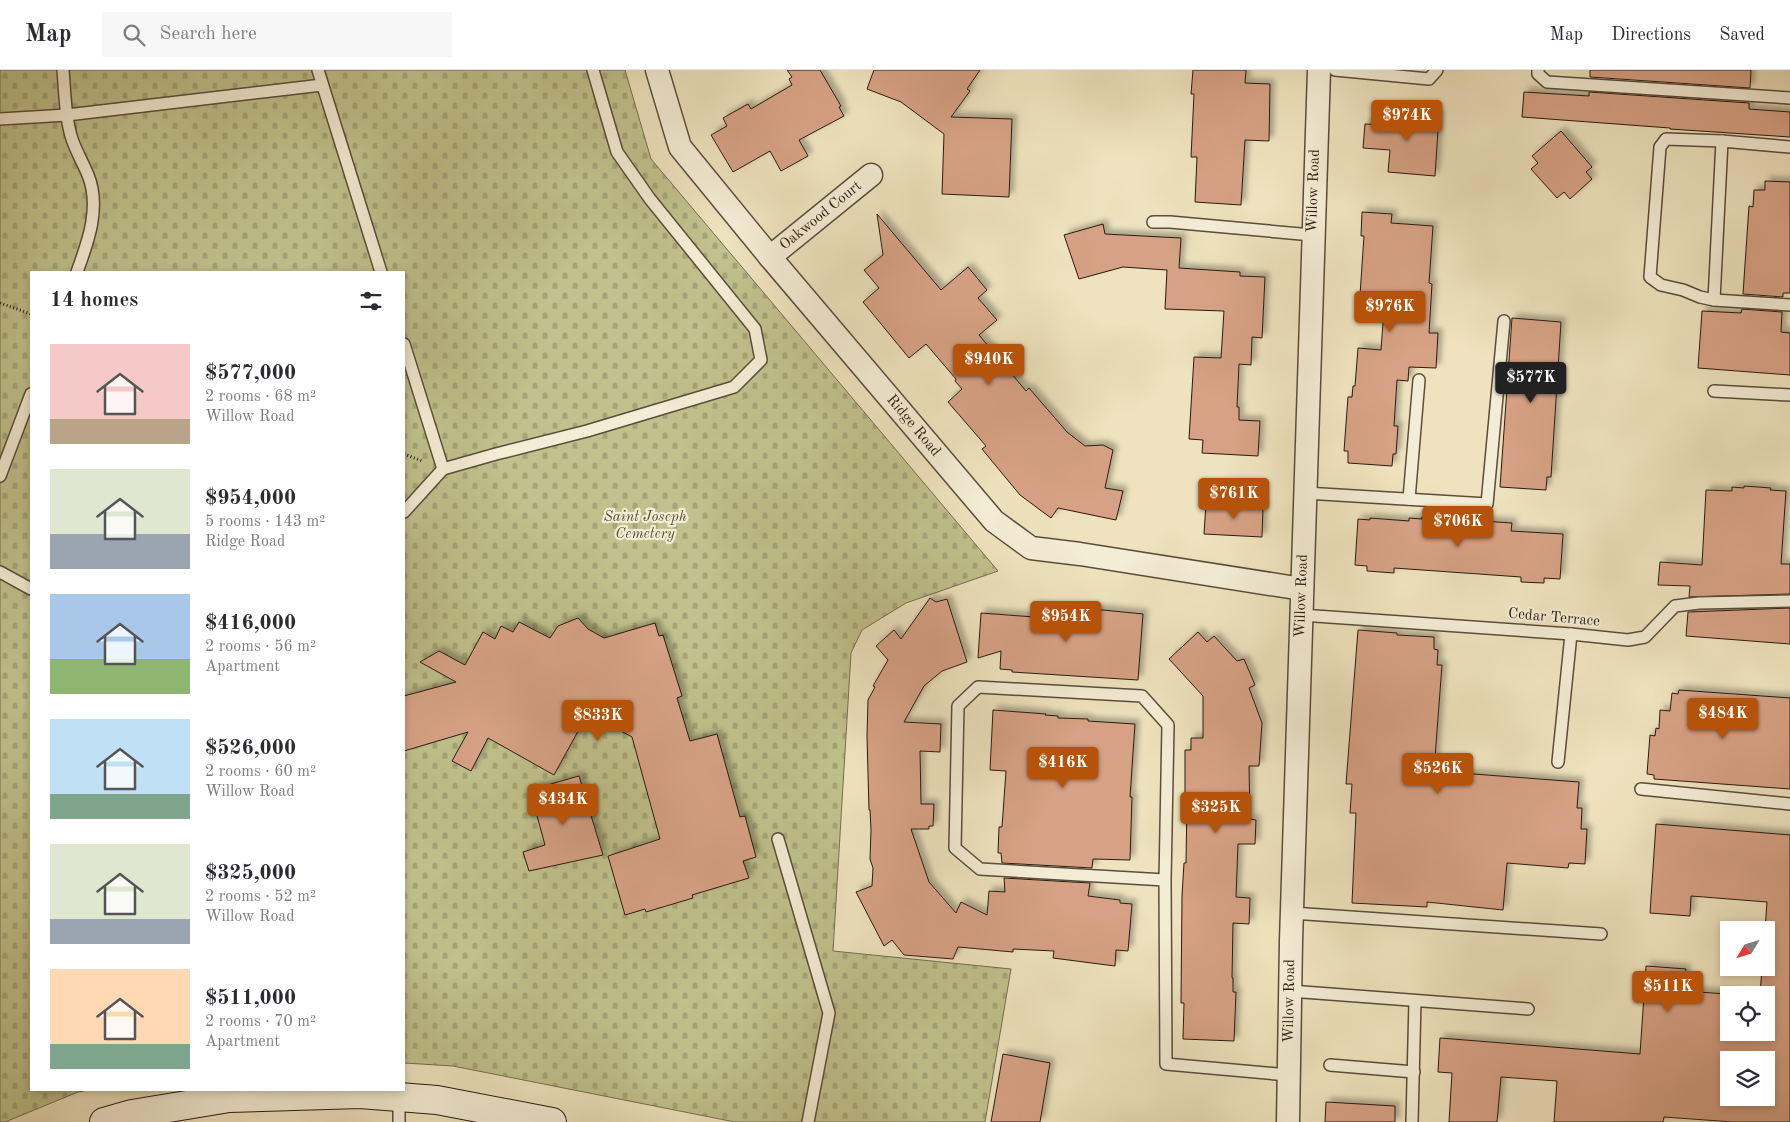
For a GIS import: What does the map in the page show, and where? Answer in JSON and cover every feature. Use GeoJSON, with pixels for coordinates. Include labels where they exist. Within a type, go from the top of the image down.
{"type":"FeatureCollection","features":[{"type":"Feature","properties":{"kind":"street","name":"Ridge Road"},"geometry":{"type":"LineString","coordinates":[[657,70],[680,147],[770,257],[994,521],[1031,548],[1302,589]]}},
{"type":"Feature","properties":{"kind":"street","name":"Willow Road"},"geometry":{"type":"LineString","coordinates":[[1288,1122],[1292,913],[1318,70]]}},
{"type":"Feature","properties":{"kind":"street","name":"Oakwood Court"},"geometry":{"type":"LineString","coordinates":[[770,257],[871,175]]}},
{"type":"Feature","properties":{"kind":"street"},"geometry":{"type":"LineString","coordinates":[[104,1122],[133,1118],[229,1098],[360,1092],[399,1103],[437,1100],[482,1115],[552,1122]]}},
{"type":"Feature","properties":{"kind":"lane"},"geometry":{"type":"LineString","coordinates":[[62,70],[67,115],[72,139],[89,177],[94,211],[88,244],[77,271]]}},
{"type":"Feature","properties":{"kind":"lane"},"geometry":{"type":"LineString","coordinates":[[318,70],[381,271]]}},
{"type":"Feature","properties":{"kind":"lane"},"geometry":{"type":"LineString","coordinates":[[405,511],[443,469],[587,431],[734,387],[761,360],[755,329],[650,199],[617,152],[593,70]]}},
{"type":"Feature","properties":{"kind":"lane"},"geometry":{"type":"LineString","coordinates":[[1335,70],[1429,79],[1436,70]]}},
{"type":"Feature","properties":{"kind":"lane"},"geometry":{"type":"LineString","coordinates":[[1538,70],[1538,74],[1547,82],[1790,98]]}},
{"type":"Feature","properties":{"kind":"lane"},"geometry":{"type":"LineString","coordinates":[[0,119],[67,115],[322,85]]}},
{"type":"Feature","properties":{"kind":"lane"},"geometry":{"type":"LineString","coordinates":[[1790,146],[1666,139],[1660,146],[1650,276],[1661,285],[1714,300],[1790,305]]}},
{"type":"Feature","properties":{"kind":"lane"},"geometry":{"type":"LineString","coordinates":[[1714,300],[1722,141]]}},
{"type":"Feature","properties":{"kind":"lane"},"geometry":{"type":"LineString","coordinates":[[1153,222],[1312,235]]}},
{"type":"Feature","properties":{"kind":"lane"},"geometry":{"type":"LineString","coordinates":[[1305,493],[1487,504],[1504,321]]}},
{"type":"Feature","properties":{"kind":"lane"},"geometry":{"type":"LineString","coordinates":[[405,347],[443,469]]}},
{"type":"Feature","properties":{"kind":"lane"},"geometry":{"type":"LineString","coordinates":[[1409,499],[1419,380]]}},
{"type":"Feature","properties":{"kind":"lane"},"geometry":{"type":"LineString","coordinates":[[1714,391],[1790,395]]}},
{"type":"Feature","properties":{"kind":"lane"},"geometry":{"type":"LineString","coordinates":[[0,476],[30,397]]}},
{"type":"Feature","properties":{"kind":"lane"},"geometry":{"type":"LineString","coordinates":[[0,572],[30,588]]}},
{"type":"Feature","properties":{"kind":"lane","name":"Cedar Terrace"},"geometry":{"type":"LineString","coordinates":[[1301,615],[1571,634],[1628,640],[1645,637],[1675,606],[1699,603],[1790,602]]}},
{"type":"Feature","properties":{"kind":"lane"},"geometry":{"type":"LineString","coordinates":[[1558,762],[1571,634]]}},
{"type":"Feature","properties":{"kind":"lane"},"geometry":{"type":"LineString","coordinates":[[1165,880],[980,869],[955,848],[958,706],[978,687],[1142,696],[1168,725],[1165,880],[1166,1064],[1288,1075]]}},
{"type":"Feature","properties":{"kind":"lane"},"geometry":{"type":"LineString","coordinates":[[1641,789],[1790,804]]}},
{"type":"Feature","properties":{"kind":"lane"},"geometry":{"type":"LineString","coordinates":[[778,839],[829,1013],[808,1122]]}},
{"type":"Feature","properties":{"kind":"lane"},"geometry":{"type":"LineString","coordinates":[[1292,913],[1601,934]]}},
{"type":"Feature","properties":{"kind":"lane"},"geometry":{"type":"LineString","coordinates":[[1290,991],[1528,1009]]}},
{"type":"Feature","properties":{"kind":"lane"},"geometry":{"type":"LineString","coordinates":[[1412,1122],[1415,1000]]}},
{"type":"Feature","properties":{"kind":"lane"},"geometry":{"type":"LineString","coordinates":[[1330,1065],[1414,1072]]}},
{"type":"Feature","properties":{"kind":"path"},"geometry":{"type":"LineString","coordinates":[[0,303],[30,314]]}},
{"type":"Feature","properties":{"kind":"green space","name":"Saint Joseph Cemetery"},"geometry":{"type":"Polygon","coordinates":[[[0,70],[625,70],[651,159],[998,571],[906,603],[862,630],[851,653],[833,951],[1011,969],[985,1122],[735,1122],[453,1066],[405,1063],[405,271],[30,271],[30,1091],[83,1091],[5,1122],[0,1122],[0,70]]]}},
{"type":"Feature","properties":{"kind":"building"},"geometry":{"type":"Polygon","coordinates":[[[787,70],[820,70],[841,106],[839,107],[844,116],[799,140],[808,156],[781,171],[770,151],[733,172],[711,135],[727,126],[723,118],[748,104],[751,109],[792,85],[789,79],[792,77],[787,70]]]}},
{"type":"Feature","properties":{"kind":"building"},"geometry":{"type":"Polygon","coordinates":[[[874,70],[980,70],[967,89],[970,91],[951,117],[1012,119],[1009,197],[942,194],[944,134],[901,102],[867,89],[874,70]]]}},
{"type":"Feature","properties":{"kind":"building"},"geometry":{"type":"Polygon","coordinates":[[[1193,70],[1246,70],[1245,83],[1270,84],[1269,141],[1245,140],[1241,205],[1195,202],[1197,157],[1191,157],[1194,94],[1191,94],[1193,70]]]}},
{"type":"Feature","properties":{"kind":"building"},"geometry":{"type":"Polygon","coordinates":[[[1590,70],[1751,70],[1750,88],[1590,77],[1590,70]]]}},
{"type":"Feature","properties":{"kind":"building"},"geometry":{"type":"Polygon","coordinates":[[[1524,92],[1589,96],[1589,92],[1749,103],[1749,109],[1790,112],[1790,137],[1522,117],[1524,92]]]}},
{"type":"Feature","properties":{"kind":"building"},"geometry":{"type":"Polygon","coordinates":[[[1393,111],[1439,115],[1435,176],[1388,172],[1390,150],[1363,148],[1365,124],[1392,125],[1393,111]]]}},
{"type":"Feature","properties":{"kind":"building"},"geometry":{"type":"Polygon","coordinates":[[[1561,131],[1592,167],[1586,172],[1592,179],[1570,199],[1564,192],[1557,198],[1531,169],[1538,163],[1532,156],[1561,131]]]}},
{"type":"Feature","properties":{"kind":"building"},"geometry":{"type":"Polygon","coordinates":[[[1765,181],[1790,182],[1790,293],[1783,293],[1783,297],[1743,294],[1749,206],[1753,207],[1754,190],[1765,190],[1765,181]]]}},
{"type":"Feature","properties":{"kind":"building"},"geometry":{"type":"Polygon","coordinates":[[[1362,212],[1392,214],[1391,223],[1433,226],[1429,283],[1432,284],[1429,333],[1438,333],[1436,368],[1409,367],[1408,381],[1397,380],[1394,426],[1398,426],[1396,454],[1393,454],[1392,466],[1348,463],[1348,451],[1344,451],[1348,397],[1352,397],[1353,386],[1355,386],[1358,348],[1381,350],[1385,296],[1360,295],[1364,236],[1361,236],[1362,212]]]}},
{"type":"Feature","properties":{"kind":"building"},"geometry":{"type":"Polygon","coordinates":[[[877,214],[941,290],[968,267],[987,290],[978,298],[997,320],[979,335],[1026,391],[1029,388],[1067,432],[1085,446],[1103,445],[1113,450],[1105,488],[1123,491],[1116,520],[1058,508],[1051,518],[1020,495],[982,449],[986,446],[948,402],[962,389],[955,381],[956,379],[926,344],[909,358],[863,302],[879,288],[864,270],[883,255],[877,214]]]}},
{"type":"Feature","properties":{"kind":"building"},"geometry":{"type":"Polygon","coordinates":[[[1103,224],[1105,234],[1181,238],[1179,268],[1240,272],[1240,276],[1265,277],[1262,338],[1252,337],[1251,365],[1239,364],[1237,407],[1239,407],[1239,420],[1260,421],[1258,456],[1202,453],[1203,440],[1189,439],[1194,357],[1221,358],[1224,311],[1165,309],[1167,270],[1123,267],[1079,279],[1064,235],[1103,224]]]}},
{"type":"Feature","properties":{"kind":"building"},"geometry":{"type":"Polygon","coordinates":[[[1742,309],[1782,312],[1781,332],[1790,333],[1790,375],[1698,368],[1702,311],[1741,313],[1742,309]]]}},
{"type":"Feature","properties":{"kind":"building"},"geometry":{"type":"Polygon","coordinates":[[[1512,318],[1561,322],[1551,477],[1547,477],[1546,490],[1500,487],[1512,318]]]}},
{"type":"Feature","properties":{"kind":"building"},"geometry":{"type":"Polygon","coordinates":[[[1744,486],[1786,491],[1781,564],[1790,564],[1790,594],[1689,597],[1690,586],[1658,585],[1660,562],[1702,565],[1706,490],[1732,491],[1732,487],[1744,488],[1744,486]]]}},
{"type":"Feature","properties":{"kind":"building"},"geometry":{"type":"Polygon","coordinates":[[[1206,503],[1263,507],[1262,537],[1204,534],[1206,503]]]}},
{"type":"Feature","properties":{"kind":"building"},"geometry":{"type":"Polygon","coordinates":[[[1422,517],[1512,523],[1511,531],[1563,534],[1560,579],[1544,578],[1544,583],[1521,582],[1521,577],[1394,568],[1394,573],[1367,571],[1367,566],[1355,565],[1358,519],[1409,521],[1409,518],[1422,519],[1422,517]]]}},
{"type":"Feature","properties":{"kind":"building"},"geometry":{"type":"Polygon","coordinates":[[[930,598],[936,602],[947,599],[967,662],[942,671],[924,686],[904,722],[941,724],[940,752],[920,751],[921,804],[934,804],[933,826],[929,826],[929,829],[911,829],[929,882],[956,913],[961,902],[987,915],[989,891],[1005,892],[1004,878],[1090,883],[1088,896],[1120,900],[1120,903],[1132,904],[1128,951],[1116,950],[1115,966],[1053,958],[1054,951],[1013,949],[1013,952],[958,947],[953,959],[904,955],[892,940],[884,946],[856,892],[872,886],[873,868],[870,859],[871,830],[867,736],[868,700],[875,687],[873,686],[888,660],[876,646],[894,630],[901,639],[930,598]]]}},
{"type":"Feature","properties":{"kind":"building"},"geometry":{"type":"Polygon","coordinates":[[[1035,608],[1093,614],[1093,609],[1143,614],[1138,680],[1012,672],[1012,670],[1000,669],[1001,651],[978,658],[981,613],[1034,617],[1035,608]]]}},
{"type":"Feature","properties":{"kind":"building"},"geometry":{"type":"Polygon","coordinates":[[[1790,608],[1790,644],[1686,636],[1688,612],[1790,608]]]}},
{"type":"Feature","properties":{"kind":"building"},"geometry":{"type":"Polygon","coordinates":[[[578,618],[588,629],[604,638],[655,623],[659,636],[663,635],[682,696],[677,698],[690,741],[717,734],[740,817],[745,816],[756,857],[743,861],[749,878],[692,895],[693,898],[646,912],[645,909],[625,915],[608,856],[660,839],[632,737],[588,713],[554,775],[488,738],[471,771],[452,761],[468,732],[405,751],[405,696],[456,682],[420,662],[439,651],[465,665],[483,632],[495,639],[501,626],[513,632],[519,622],[550,638],[558,626],[578,618]]]}},
{"type":"Feature","properties":{"kind":"building"},"geometry":{"type":"Polygon","coordinates":[[[1358,630],[1434,637],[1434,649],[1438,650],[1437,665],[1442,665],[1434,771],[1579,782],[1577,808],[1582,808],[1581,829],[1587,829],[1585,864],[1569,863],[1568,868],[1507,863],[1503,910],[1427,902],[1427,907],[1352,903],[1356,813],[1350,813],[1352,784],[1346,784],[1358,630]]]}},
{"type":"Feature","properties":{"kind":"building"},"geometry":{"type":"Polygon","coordinates":[[[1198,632],[1207,642],[1214,636],[1237,661],[1244,659],[1255,685],[1249,688],[1262,723],[1259,766],[1249,766],[1250,819],[1256,820],[1255,844],[1238,844],[1236,897],[1250,898],[1249,924],[1233,923],[1232,978],[1233,992],[1236,992],[1234,1041],[1183,1039],[1184,1003],[1181,1003],[1182,896],[1184,863],[1186,863],[1187,798],[1185,798],[1185,750],[1191,750],[1191,738],[1203,738],[1203,696],[1169,659],[1198,632]]]}},
{"type":"Feature","properties":{"kind":"building"},"geometry":{"type":"Polygon","coordinates":[[[1679,690],[1790,698],[1790,789],[1654,779],[1654,775],[1647,774],[1650,735],[1655,736],[1656,728],[1659,729],[1660,710],[1670,711],[1672,693],[1678,694],[1679,690]]]}},
{"type":"Feature","properties":{"kind":"building"},"geometry":{"type":"Polygon","coordinates":[[[993,710],[1046,714],[1058,716],[1058,718],[1088,719],[1088,721],[1135,724],[1130,797],[1132,797],[1130,860],[1093,859],[1092,868],[1002,863],[1001,853],[998,853],[999,827],[1002,827],[1006,771],[990,770],[993,710]]]}},
{"type":"Feature","properties":{"kind":"building"},"geometry":{"type":"Polygon","coordinates":[[[579,776],[603,855],[529,871],[523,852],[545,845],[530,790],[579,776]]]}},
{"type":"Feature","properties":{"kind":"building"},"geometry":{"type":"Polygon","coordinates":[[[1656,824],[1790,835],[1790,1122],[1733,1122],[1664,1117],[1663,1122],[1554,1122],[1557,1081],[1501,1077],[1497,1122],[1449,1122],[1452,1073],[1438,1072],[1440,1038],[1640,1054],[1646,966],[1686,969],[1684,991],[1720,994],[1720,1041],[1775,1041],[1775,986],[1761,986],[1761,976],[1775,976],[1775,921],[1766,921],[1767,902],[1691,896],[1690,916],[1650,913],[1656,824]]]}},
{"type":"Feature","properties":{"kind":"building"},"geometry":{"type":"Polygon","coordinates":[[[1003,1054],[1050,1063],[1040,1122],[991,1122],[1003,1054]]]}},
{"type":"Feature","properties":{"kind":"building"},"geometry":{"type":"Polygon","coordinates":[[[1326,1102],[1395,1106],[1395,1122],[1325,1122],[1326,1102]]]}}]}
